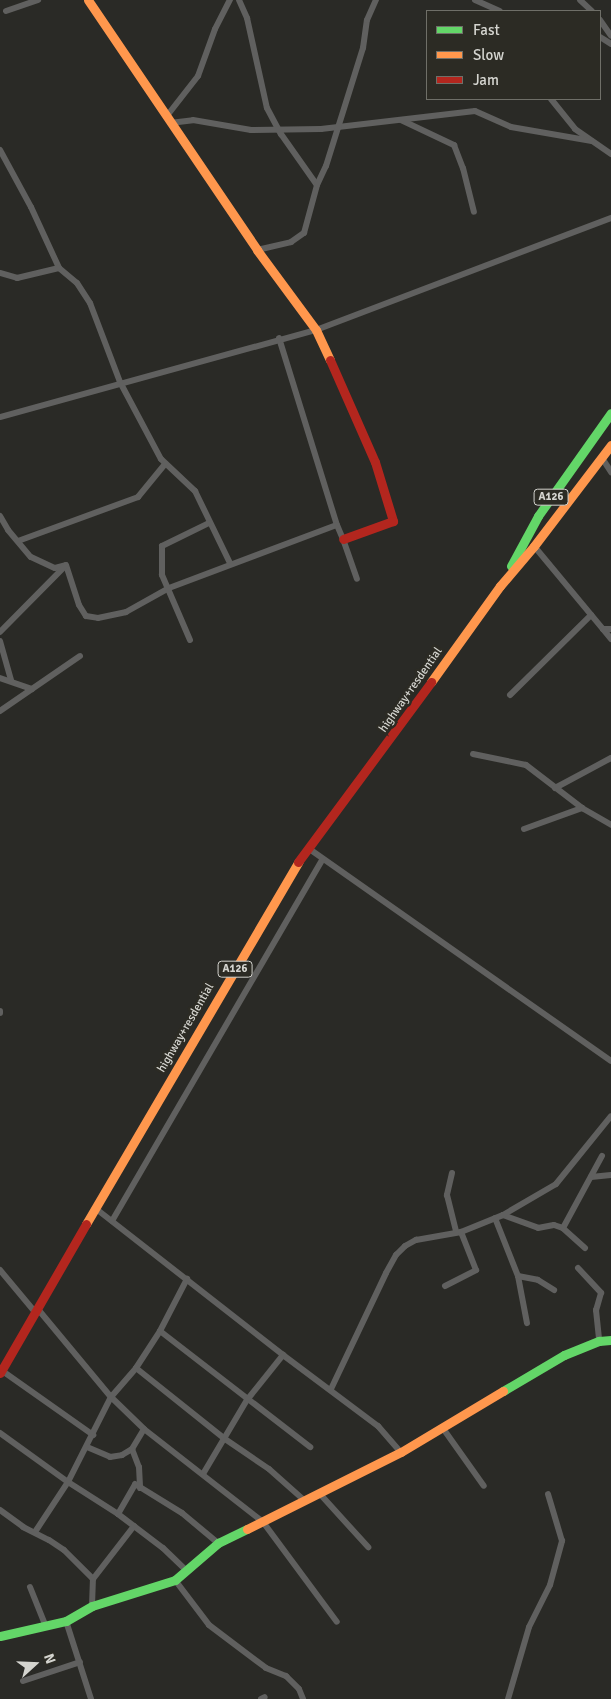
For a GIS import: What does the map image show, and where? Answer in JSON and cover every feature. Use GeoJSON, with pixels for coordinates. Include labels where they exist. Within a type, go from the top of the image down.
{"type":"FeatureCollection","features":[{"type":"Feature","properties":{"kind":"main road"},"geometry":{"type":"LineString","coordinates":[[88,0],[257,250],[316,330],[375,462],[394,522],[343,539]]}},
{"type":"Feature","properties":{"kind":"main road","name":"A126"},"geometry":{"type":"LineString","coordinates":[[500,586],[538,516],[611,413]]}},
{"type":"Feature","properties":{"kind":"main road","name":"A126"},"geometry":{"type":"LineString","coordinates":[[500,586],[534,546],[611,445]]}},
{"type":"Feature","properties":{"kind":"main road","name":"highway+resdential"},"geometry":{"type":"LineString","coordinates":[[1,1371],[308,848],[381,753],[500,586]]}},
{"type":"Feature","properties":{"kind":"main road"},"geometry":{"type":"LineString","coordinates":[[0,1636],[66,1621],[92,1606],[175,1580],[188,1571],[218,1543],[320,1494],[401,1452],[564,1355],[599,1341],[611,1340]]}},
{"type":"Feature","properties":{"kind":"street"},"geometry":{"type":"LineString","coordinates":[[6,11],[38,0]]}},
{"type":"Feature","properties":{"kind":"street"},"geometry":{"type":"LineString","coordinates":[[168,120],[198,76],[215,30],[230,0]]}},
{"type":"Feature","properties":{"kind":"street"},"geometry":{"type":"LineString","coordinates":[[239,0],[247,18],[267,108],[279,130],[317,185]]}},
{"type":"Feature","properties":{"kind":"street"},"geometry":{"type":"LineString","coordinates":[[257,250],[291,242],[304,233],[317,185],[326,166],[363,48],[366,20],[376,0]]}},
{"type":"Feature","properties":{"kind":"street"},"geometry":{"type":"LineString","coordinates":[[475,0],[498,10]]}},
{"type":"Feature","properties":{"kind":"street"},"geometry":{"type":"LineString","coordinates":[[580,0],[592,10]]}},
{"type":"Feature","properties":{"kind":"street"},"geometry":{"type":"LineString","coordinates":[[601,21],[611,36]]}},
{"type":"Feature","properties":{"kind":"street"},"geometry":{"type":"LineString","coordinates":[[552,100],[575,129],[611,154]]}},
{"type":"Feature","properties":{"kind":"street"},"geometry":{"type":"LineString","coordinates":[[168,120],[194,120],[251,130],[279,130],[337,128],[474,111],[511,126],[592,141]]}},
{"type":"Feature","properties":{"kind":"street"},"geometry":{"type":"LineString","coordinates":[[401,120],[454,145],[463,168],[474,212]]}},
{"type":"Feature","properties":{"kind":"street"},"geometry":{"type":"LineString","coordinates":[[0,150],[31,207],[59,268],[77,282],[90,303],[120,382],[165,464],[195,491],[230,563]]}},
{"type":"Feature","properties":{"kind":"street"},"geometry":{"type":"LineString","coordinates":[[0,417],[279,338],[316,330],[611,218]]}},
{"type":"Feature","properties":{"kind":"street"},"geometry":{"type":"LineString","coordinates":[[0,273],[17,278],[59,268]]}},
{"type":"Feature","properties":{"kind":"street"},"geometry":{"type":"LineString","coordinates":[[279,338],[336,525],[343,539],[356,579]]}},
{"type":"Feature","properties":{"kind":"street"},"geometry":{"type":"LineString","coordinates":[[602,458],[611,472]]}},
{"type":"Feature","properties":{"kind":"street"},"geometry":{"type":"LineString","coordinates":[[18,542],[138,497],[165,464]]}},
{"type":"Feature","properties":{"kind":"street"},"geometry":{"type":"LineString","coordinates":[[0,516],[31,557],[55,568],[66,565]]}},
{"type":"Feature","properties":{"kind":"street"},"geometry":{"type":"LineString","coordinates":[[190,640],[162,575],[162,546],[209,523]]}},
{"type":"Feature","properties":{"kind":"street"},"geometry":{"type":"LineString","coordinates":[[66,565],[79,605],[86,616],[98,618],[126,612],[169,588],[230,563],[336,525]]}},
{"type":"Feature","properties":{"kind":"street"},"geometry":{"type":"LineString","coordinates":[[534,546],[611,639]]}},
{"type":"Feature","properties":{"kind":"street"},"geometry":{"type":"LineString","coordinates":[[0,632],[66,565]]}},
{"type":"Feature","properties":{"kind":"street"},"geometry":{"type":"LineString","coordinates":[[510,695],[591,615]]}},
{"type":"Feature","properties":{"kind":"street"},"geometry":{"type":"LineString","coordinates":[[603,629],[611,629]]}},
{"type":"Feature","properties":{"kind":"street"},"geometry":{"type":"LineString","coordinates":[[0,641],[11,680]]}},
{"type":"Feature","properties":{"kind":"street"},"geometry":{"type":"LineString","coordinates":[[0,711],[80,656]]}},
{"type":"Feature","properties":{"kind":"street"},"geometry":{"type":"LineString","coordinates":[[0,678],[11,680],[32,689]]}},
{"type":"Feature","properties":{"kind":"street"},"geometry":{"type":"LineString","coordinates":[[473,754],[526,765],[582,808],[611,825]]}},
{"type":"Feature","properties":{"kind":"street"},"geometry":{"type":"LineString","coordinates":[[555,788],[611,758]]}},
{"type":"Feature","properties":{"kind":"street"},"geometry":{"type":"LineString","coordinates":[[524,829],[582,808]]}},
{"type":"Feature","properties":{"kind":"street"},"geometry":{"type":"LineString","coordinates":[[601,820],[611,829]]}},
{"type":"Feature","properties":{"kind":"street"},"geometry":{"type":"LineString","coordinates":[[308,848],[611,1061]]}},
{"type":"Feature","properties":{"kind":"street"},"geometry":{"type":"LineString","coordinates":[[112,1221],[323,859]]}},
{"type":"Feature","properties":{"kind":"street"},"geometry":{"type":"LineString","coordinates":[[331,1389],[396,1255],[405,1246],[416,1240],[459,1232],[503,1215],[556,1184],[611,1116]]}},
{"type":"Feature","properties":{"kind":"street"},"geometry":{"type":"LineString","coordinates":[[563,1228],[602,1156]]}},
{"type":"Feature","properties":{"kind":"street"},"geometry":{"type":"LineString","coordinates":[[445,1286],[476,1270],[459,1232],[447,1195],[452,1173]]}},
{"type":"Feature","properties":{"kind":"street"},"geometry":{"type":"LineString","coordinates":[[591,1177],[611,1175]]}},
{"type":"Feature","properties":{"kind":"street"},"geometry":{"type":"LineString","coordinates":[[95,1208],[283,1355],[331,1389],[378,1426],[401,1452]]}},
{"type":"Feature","properties":{"kind":"street"},"geometry":{"type":"LineString","coordinates":[[503,1215],[538,1228],[554,1226],[563,1228],[585,1248]]}},
{"type":"Feature","properties":{"kind":"street"},"geometry":{"type":"LineString","coordinates":[[495,1218],[518,1276],[527,1323]]}},
{"type":"Feature","properties":{"kind":"street"},"geometry":{"type":"LineString","coordinates":[[578,1268],[601,1293],[596,1310],[599,1341]]}},
{"type":"Feature","properties":{"kind":"street"},"geometry":{"type":"LineString","coordinates":[[0,1270],[111,1397],[144,1429],[263,1522],[338,1622]]}},
{"type":"Feature","properties":{"kind":"street"},"geometry":{"type":"LineString","coordinates":[[518,1276],[538,1280],[554,1290]]}},
{"type":"Feature","properties":{"kind":"street"},"geometry":{"type":"LineString","coordinates":[[35,1532],[68,1482],[111,1397],[136,1368],[160,1331],[187,1279]]}},
{"type":"Feature","properties":{"kind":"street"},"geometry":{"type":"LineString","coordinates":[[160,1331],[310,1447]]}},
{"type":"Feature","properties":{"kind":"street"},"geometry":{"type":"LineString","coordinates":[[203,1474],[247,1400],[283,1355]]}},
{"type":"Feature","properties":{"kind":"street"},"geometry":{"type":"LineString","coordinates":[[136,1368],[225,1439],[269,1469],[305,1501]]}},
{"type":"Feature","properties":{"kind":"street"},"geometry":{"type":"LineString","coordinates":[[1,1371],[93,1435]]}},
{"type":"Feature","properties":{"kind":"street"},"geometry":{"type":"LineString","coordinates":[[442,1427],[484,1486]]}},
{"type":"Feature","properties":{"kind":"street"},"geometry":{"type":"LineString","coordinates":[[87,1447],[110,1457],[122,1455],[132,1449],[144,1429]]}},
{"type":"Feature","properties":{"kind":"street"},"geometry":{"type":"LineString","coordinates":[[0,1434],[68,1482],[118,1514],[163,1548],[188,1571]]}},
{"type":"Feature","properties":{"kind":"street"},"geometry":{"type":"LineString","coordinates":[[132,1449],[139,1467],[140,1488]]}},
{"type":"Feature","properties":{"kind":"street"},"geometry":{"type":"LineString","coordinates":[[118,1514],[135,1484],[182,1513],[218,1543]]}},
{"type":"Feature","properties":{"kind":"street"},"geometry":{"type":"LineString","coordinates":[[320,1494],[368,1547]]}},
{"type":"Feature","properties":{"kind":"street"},"geometry":{"type":"LineString","coordinates":[[508,1699],[529,1627],[550,1585],[562,1541],[548,1494]]}},
{"type":"Feature","properties":{"kind":"street"},"geometry":{"type":"LineString","coordinates":[[0,1510],[23,1527],[35,1532],[64,1550],[93,1579]]}},
{"type":"Feature","properties":{"kind":"street"},"geometry":{"type":"LineString","coordinates":[[92,1606],[93,1579],[134,1526]]}},
{"type":"Feature","properties":{"kind":"street"},"geometry":{"type":"LineString","coordinates":[[175,1580],[210,1625],[266,1668],[286,1676],[299,1689],[304,1699]]}},
{"type":"Feature","properties":{"kind":"street"},"geometry":{"type":"LineString","coordinates":[[30,1587],[46,1627]]}},
{"type":"Feature","properties":{"kind":"street"},"geometry":{"type":"LineString","coordinates":[[66,1621],[91,1699]]}},
{"type":"Feature","properties":{"kind":"street"},"geometry":{"type":"LineString","coordinates":[[23,1681],[80,1662]]}},
{"type":"Feature","properties":{"kind":"traffic: fast"},"geometry":{"type":"LineString","coordinates":[[511,566],[538,516],[611,413]]}},
{"type":"Feature","properties":{"kind":"traffic: fast"},"geometry":{"type":"LineString","coordinates":[[503,1391],[564,1355],[599,1341],[611,1340]]}},
{"type":"Feature","properties":{"kind":"traffic: fast"},"geometry":{"type":"LineString","coordinates":[[0,1636],[66,1621],[92,1606],[175,1580],[218,1543],[247,1529]]}},
{"type":"Feature","properties":{"kind":"traffic: slow"},"geometry":{"type":"LineString","coordinates":[[88,0],[257,250],[316,330],[330,360]]}},
{"type":"Feature","properties":{"kind":"traffic: slow"},"geometry":{"type":"LineString","coordinates":[[431,682],[500,586],[534,546],[611,445]]}},
{"type":"Feature","properties":{"kind":"traffic: slow"},"geometry":{"type":"LineString","coordinates":[[86,1224],[298,862]]}},
{"type":"Feature","properties":{"kind":"traffic: slow"},"geometry":{"type":"LineString","coordinates":[[247,1529],[401,1452],[503,1391]]}},
{"type":"Feature","properties":{"kind":"traffic: jam"},"geometry":{"type":"LineString","coordinates":[[330,360],[375,462],[393,521],[343,539]]}},
{"type":"Feature","properties":{"kind":"traffic: jam"},"geometry":{"type":"LineString","coordinates":[[298,862],[431,682]]}},
{"type":"Feature","properties":{"kind":"traffic: jam"},"geometry":{"type":"LineString","coordinates":[[0,1373],[86,1224]]}}]}
